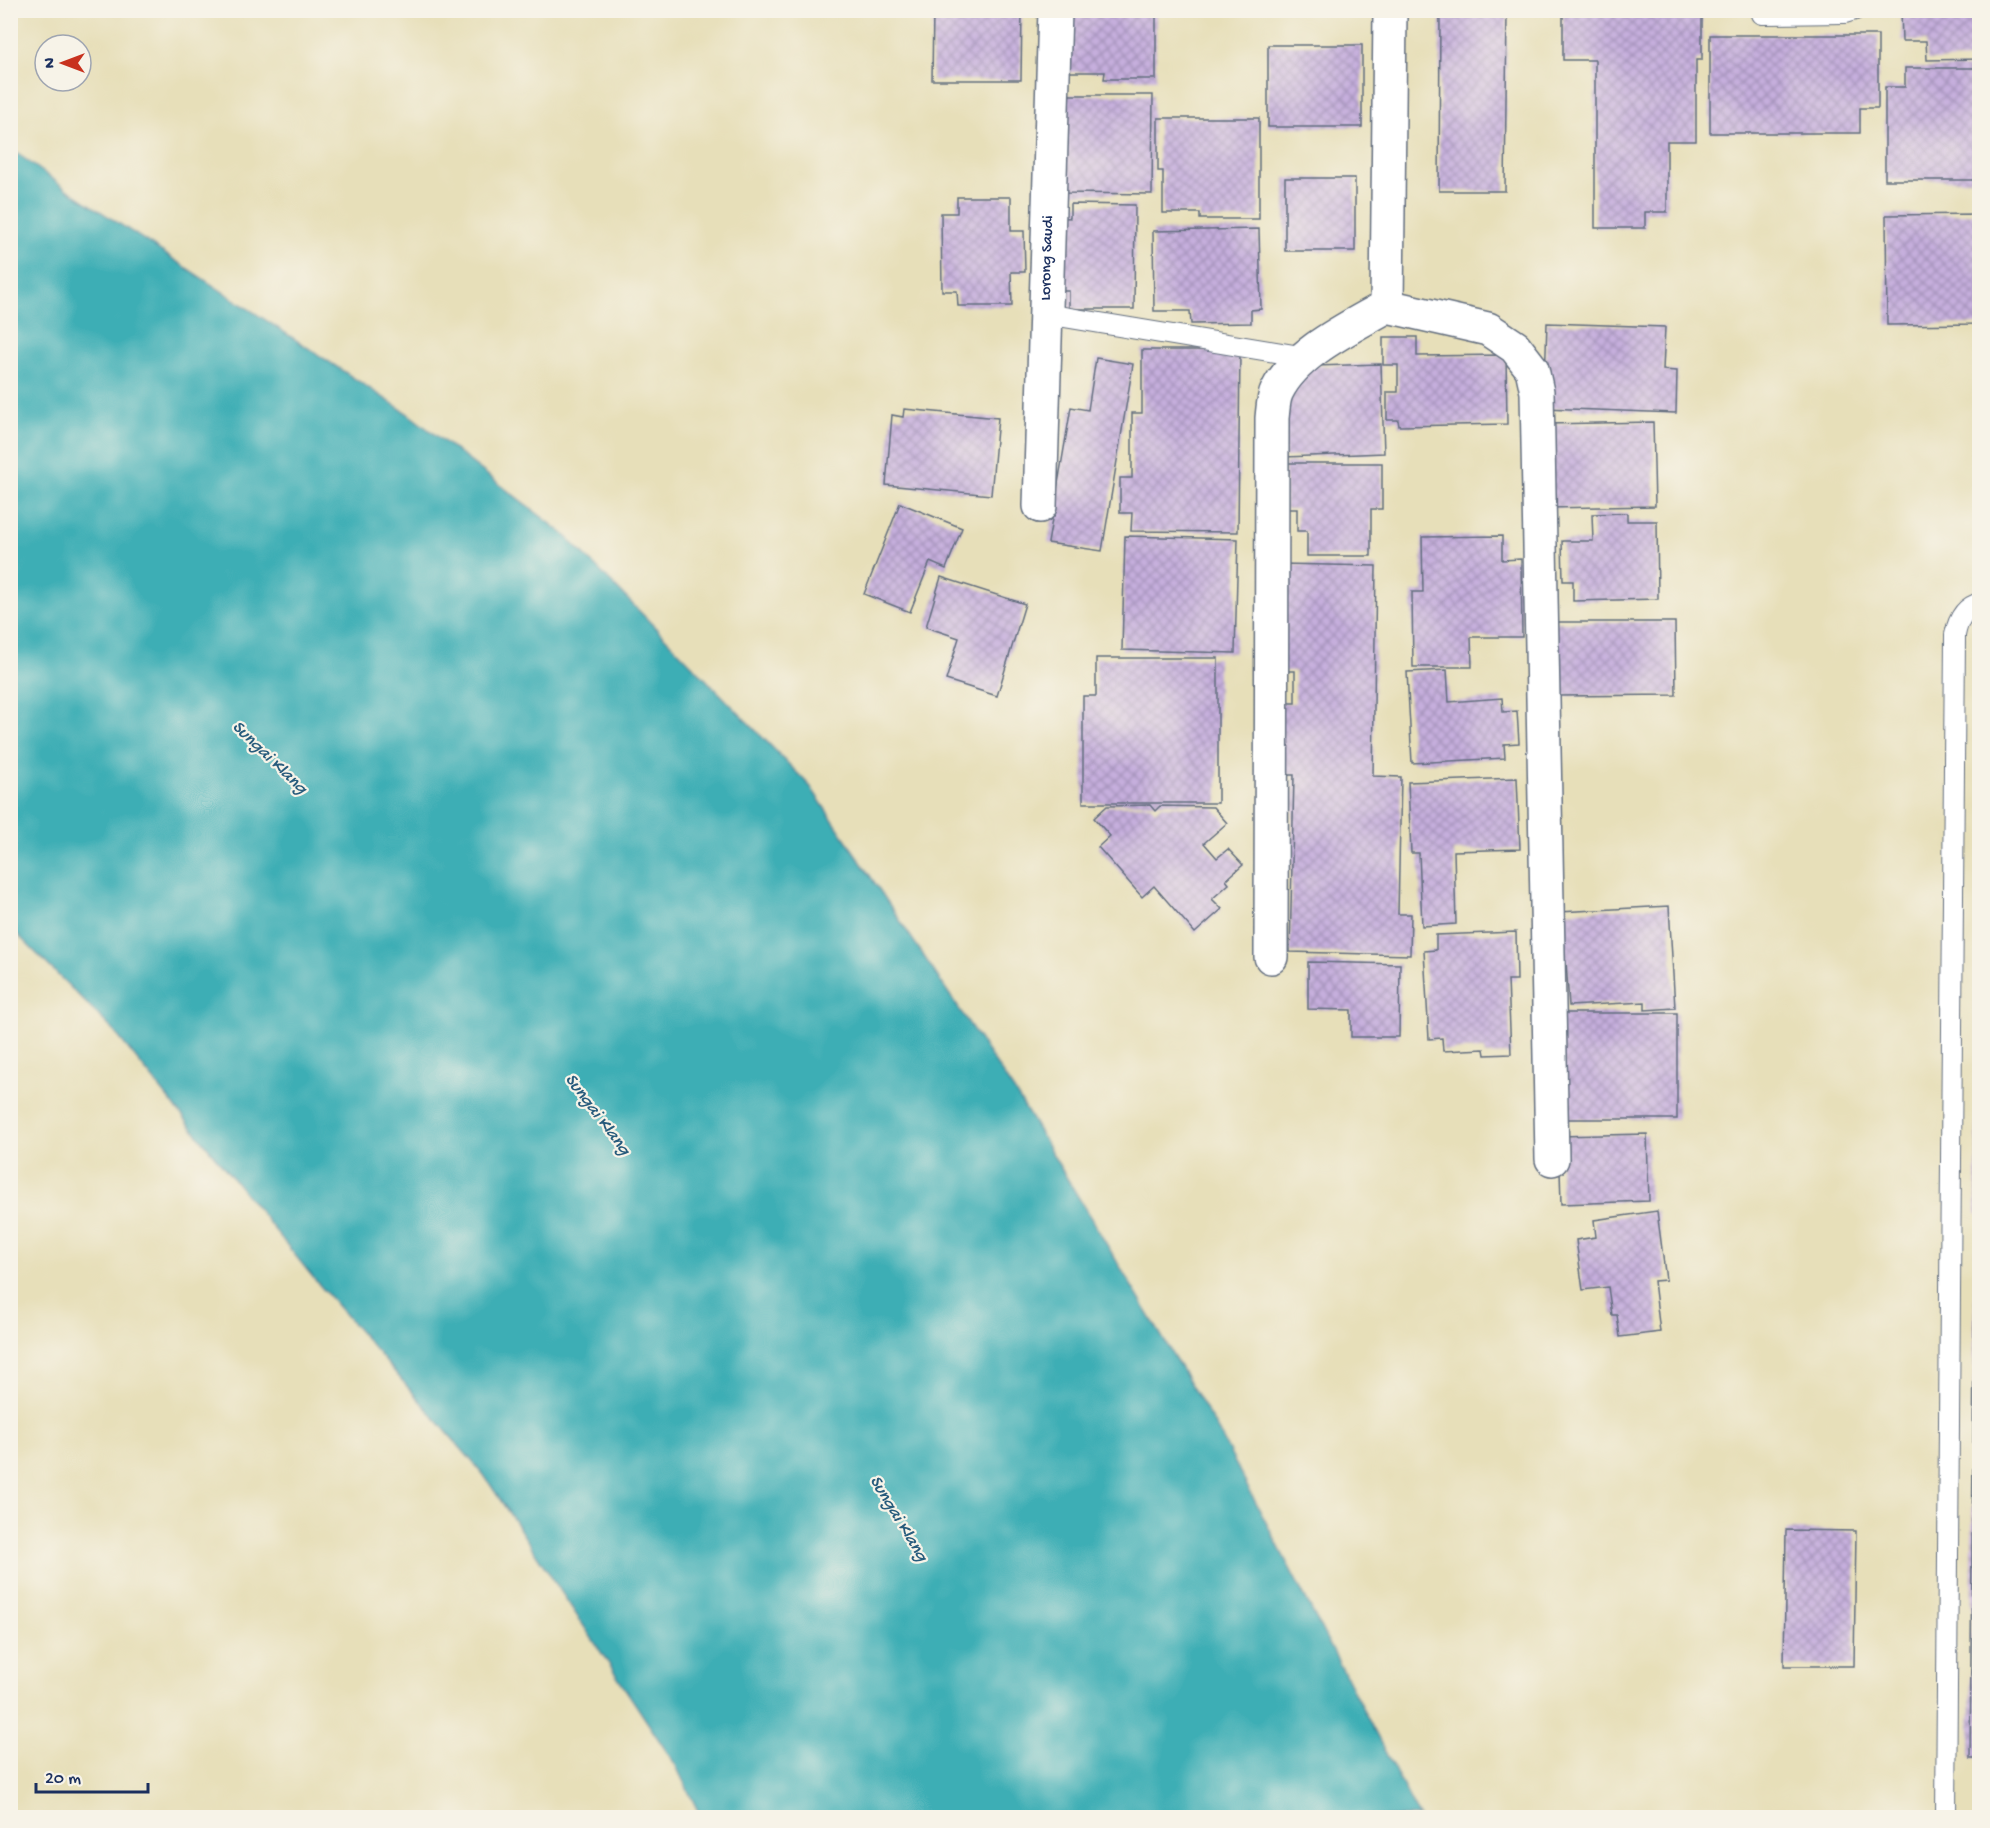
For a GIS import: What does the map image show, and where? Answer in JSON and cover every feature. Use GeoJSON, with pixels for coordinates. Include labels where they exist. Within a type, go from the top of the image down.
{"type":"FeatureCollection","features":[{"type":"Feature","properties":{"kind":"street","name":"Lorong Saudi"},"geometry":{"type":"LineString","coordinates":[[1040,506],[1054,10]]}},
{"type":"Feature","properties":{"kind":"street"},"geometry":{"type":"LineString","coordinates":[[1387,306],[1390,10]]}},
{"type":"Feature","properties":{"kind":"street"},"geometry":{"type":"LineString","coordinates":[[1270,957],[1272,418],[1276,392],[1295,365],[1387,306],[1488,329],[1515,347],[1532,369],[1537,392],[1552,1159]]}},
{"type":"Feature","properties":{"kind":"lane"},"geometry":{"type":"LineString","coordinates":[[1762,14],[1845,13],[1855,10]]}},
{"type":"Feature","properties":{"kind":"lane"},"geometry":{"type":"LineString","coordinates":[[1046,314],[1306,357]]}},
{"type":"Feature","properties":{"kind":"lane"},"geometry":{"type":"LineString","coordinates":[[1946,1818],[1955,635],[1957,623],[1964,612],[1973,604],[1980,603]]}},
{"type":"Feature","properties":{"kind":"water","name":"Sungai Klang"},"geometry":{"type":"Polygon","coordinates":[[[11,149],[68,190],[407,413],[564,534],[810,786],[1020,1100],[1218,1430],[1419,1817],[701,1817],[675,1764],[484,1475],[316,1281],[113,1030],[11,928],[11,149]]]}},
{"type":"Feature","properties":{"kind":"building"},"geometry":{"type":"Polygon","coordinates":[[[933,10],[1022,10],[1021,80],[932,80],[933,10]]]}},
{"type":"Feature","properties":{"kind":"building"},"geometry":{"type":"Polygon","coordinates":[[[1059,10],[1156,10],[1156,79],[1104,79],[1105,72],[1058,72],[1059,10]]]}},
{"type":"Feature","properties":{"kind":"building"},"geometry":{"type":"Polygon","coordinates":[[[1440,10],[1507,10],[1505,191],[1439,191],[1440,10]]]}},
{"type":"Feature","properties":{"kind":"building"},"geometry":{"type":"Polygon","coordinates":[[[1563,10],[1702,10],[1702,60],[1696,60],[1696,141],[1667,141],[1667,212],[1645,212],[1645,228],[1595,228],[1595,60],[1563,60],[1563,10]]]}},
{"type":"Feature","properties":{"kind":"building"},"geometry":{"type":"Polygon","coordinates":[[[1901,10],[1980,10],[1980,59],[1927,60],[1926,41],[1902,41],[1901,10]]]}},
{"type":"Feature","properties":{"kind":"building"},"geometry":{"type":"Polygon","coordinates":[[[1710,35],[1878,35],[1878,108],[1860,108],[1860,133],[1710,133],[1710,35]]]}},
{"type":"Feature","properties":{"kind":"building"},"geometry":{"type":"Polygon","coordinates":[[[1268,45],[1362,45],[1362,127],[1268,127],[1268,45]]]}},
{"type":"Feature","properties":{"kind":"building"},"geometry":{"type":"Polygon","coordinates":[[[1905,68],[1980,68],[1980,180],[1885,180],[1885,87],[1905,87],[1905,68]]]}},
{"type":"Feature","properties":{"kind":"building"},"geometry":{"type":"Polygon","coordinates":[[[1064,95],[1153,95],[1152,194],[1063,193],[1064,95]]]}},
{"type":"Feature","properties":{"kind":"building"},"geometry":{"type":"Polygon","coordinates":[[[1158,118],[1259,118],[1259,219],[1200,219],[1200,213],[1163,213],[1163,171],[1158,171],[1158,118]]]}},
{"type":"Feature","properties":{"kind":"building"},"geometry":{"type":"Polygon","coordinates":[[[1285,178],[1355,178],[1355,251],[1285,251],[1285,178]]]}},
{"type":"Feature","properties":{"kind":"building"},"geometry":{"type":"Polygon","coordinates":[[[957,197],[1011,197],[1011,231],[1024,231],[1025,272],[1011,272],[1012,306],[958,306],[957,291],[942,291],[941,213],[957,213],[957,197]]]}},
{"type":"Feature","properties":{"kind":"building"},"geometry":{"type":"Polygon","coordinates":[[[1070,204],[1135,205],[1134,309],[1069,309],[1069,291],[1053,291],[1054,217],[1070,218],[1070,204]]]}},
{"type":"Feature","properties":{"kind":"building"},"geometry":{"type":"Polygon","coordinates":[[[1980,214],[1980,324],[1887,325],[1886,215],[1980,214]]]}},
{"type":"Feature","properties":{"kind":"building"},"geometry":{"type":"Polygon","coordinates":[[[1259,229],[1261,309],[1251,310],[1251,323],[1191,324],[1190,311],[1154,311],[1153,231],[1259,229]]]}},
{"type":"Feature","properties":{"kind":"building"},"geometry":{"type":"Polygon","coordinates":[[[1547,323],[1665,327],[1663,370],[1677,371],[1676,413],[1544,408],[1547,323]]]}},
{"type":"Feature","properties":{"kind":"building"},"geometry":{"type":"Polygon","coordinates":[[[1383,337],[1417,337],[1417,356],[1506,355],[1507,424],[1399,426],[1398,420],[1387,420],[1387,392],[1398,392],[1398,365],[1383,365],[1383,337]]]}},
{"type":"Feature","properties":{"kind":"building"},"geometry":{"type":"Polygon","coordinates":[[[1142,350],[1240,350],[1238,532],[1131,531],[1132,513],[1120,513],[1120,478],[1132,478],[1132,413],[1142,413],[1142,350]]]}},
{"type":"Feature","properties":{"kind":"building"},"geometry":{"type":"Polygon","coordinates":[[[1096,358],[1133,364],[1102,551],[1048,543],[1071,407],[1088,410],[1096,358]]]}},
{"type":"Feature","properties":{"kind":"building"},"geometry":{"type":"Polygon","coordinates":[[[1381,364],[1384,453],[1285,457],[1282,367],[1381,364]]]}},
{"type":"Feature","properties":{"kind":"building"},"geometry":{"type":"Polygon","coordinates":[[[904,409],[998,418],[991,495],[886,485],[892,415],[903,417],[904,409]]]}},
{"type":"Feature","properties":{"kind":"building"},"geometry":{"type":"Polygon","coordinates":[[[1653,422],[1655,506],[1547,508],[1545,424],[1653,422]]]}},
{"type":"Feature","properties":{"kind":"building"},"geometry":{"type":"Polygon","coordinates":[[[1285,463],[1382,463],[1382,509],[1371,509],[1371,556],[1307,556],[1307,531],[1297,531],[1297,509],[1285,509],[1285,463]]]}},
{"type":"Feature","properties":{"kind":"building"},"geometry":{"type":"Polygon","coordinates":[[[900,503],[962,528],[946,569],[930,562],[910,612],[864,594],[900,503]]]}},
{"type":"Feature","properties":{"kind":"building"},"geometry":{"type":"Polygon","coordinates":[[[1627,513],[1627,521],[1657,521],[1658,599],[1573,601],[1573,581],[1563,581],[1562,541],[1593,541],[1592,514],[1627,513]]]}},
{"type":"Feature","properties":{"kind":"building"},"geometry":{"type":"Polygon","coordinates":[[[1125,536],[1238,539],[1235,653],[1122,650],[1125,536]]]}},
{"type":"Feature","properties":{"kind":"building"},"geometry":{"type":"Polygon","coordinates":[[[1502,536],[1502,560],[1521,559],[1522,637],[1471,637],[1472,667],[1413,667],[1412,592],[1423,592],[1422,537],[1502,536]]]}},
{"type":"Feature","properties":{"kind":"building"},"geometry":{"type":"Polygon","coordinates":[[[1281,564],[1376,566],[1373,776],[1401,777],[1398,914],[1411,914],[1410,955],[1290,952],[1294,775],[1280,775],[1280,703],[1295,703],[1295,671],[1279,671],[1281,564]]]}},
{"type":"Feature","properties":{"kind":"building"},"geometry":{"type":"Polygon","coordinates":[[[941,577],[1025,604],[997,696],[946,680],[959,638],[926,627],[941,577]]]}},
{"type":"Feature","properties":{"kind":"building"},"geometry":{"type":"Polygon","coordinates":[[[1555,622],[1675,622],[1676,695],[1555,696],[1555,622]]]}},
{"type":"Feature","properties":{"kind":"building"},"geometry":{"type":"Polygon","coordinates":[[[1096,658],[1218,658],[1218,803],[1083,803],[1083,696],[1096,696],[1096,658]]]}},
{"type":"Feature","properties":{"kind":"building"},"geometry":{"type":"Polygon","coordinates":[[[1447,670],[1449,702],[1502,698],[1503,712],[1517,711],[1519,743],[1504,744],[1505,758],[1412,763],[1407,672],[1447,670]]]}},
{"type":"Feature","properties":{"kind":"building"},"geometry":{"type":"Polygon","coordinates":[[[1517,778],[1520,849],[1454,851],[1456,924],[1422,926],[1419,853],[1411,853],[1408,782],[1517,778]]]}},
{"type":"Feature","properties":{"kind":"building"},"geometry":{"type":"Polygon","coordinates":[[[1150,805],[1155,811],[1160,806],[1213,807],[1227,823],[1204,843],[1217,858],[1228,849],[1243,865],[1226,880],[1229,884],[1212,899],[1222,909],[1195,933],[1154,886],[1142,897],[1098,847],[1110,836],[1094,818],[1107,806],[1150,805]]]}},
{"type":"Feature","properties":{"kind":"building"},"geometry":{"type":"Polygon","coordinates":[[[1669,906],[1675,1008],[1645,1010],[1645,1002],[1569,1006],[1566,961],[1562,961],[1559,912],[1669,906]]]}},
{"type":"Feature","properties":{"kind":"building"},"geometry":{"type":"Polygon","coordinates":[[[1516,932],[1517,980],[1508,980],[1511,1054],[1485,1055],[1484,1049],[1443,1051],[1442,1038],[1429,1039],[1424,951],[1436,950],[1436,935],[1516,932]]]}},
{"type":"Feature","properties":{"kind":"building"},"geometry":{"type":"Polygon","coordinates":[[[1308,962],[1400,964],[1399,1037],[1351,1037],[1351,1010],[1308,1009],[1308,962]]]}},
{"type":"Feature","properties":{"kind":"building"},"geometry":{"type":"Polygon","coordinates":[[[1552,1013],[1677,1013],[1677,1119],[1552,1119],[1552,1013]]]}},
{"type":"Feature","properties":{"kind":"building"},"geometry":{"type":"Polygon","coordinates":[[[1977,1062],[1980,1062],[1980,1214],[1976,1214],[1977,1062]]]}},
{"type":"Feature","properties":{"kind":"building"},"geometry":{"type":"Polygon","coordinates":[[[1647,1134],[1649,1201],[1561,1204],[1559,1136],[1647,1134]]]}},
{"type":"Feature","properties":{"kind":"building"},"geometry":{"type":"Polygon","coordinates":[[[1657,1211],[1666,1280],[1654,1281],[1660,1332],[1620,1337],[1617,1315],[1612,1315],[1608,1287],[1583,1290],[1576,1240],[1596,1237],[1594,1220],[1657,1211]]]}},
{"type":"Feature","properties":{"kind":"building"},"geometry":{"type":"Polygon","coordinates":[[[1975,1249],[1980,1249],[1980,1758],[1970,1758],[1975,1249]]]}},
{"type":"Feature","properties":{"kind":"building"},"geometry":{"type":"Polygon","coordinates":[[[1786,1530],[1856,1531],[1854,1666],[1784,1666],[1786,1530]]]}}]}
